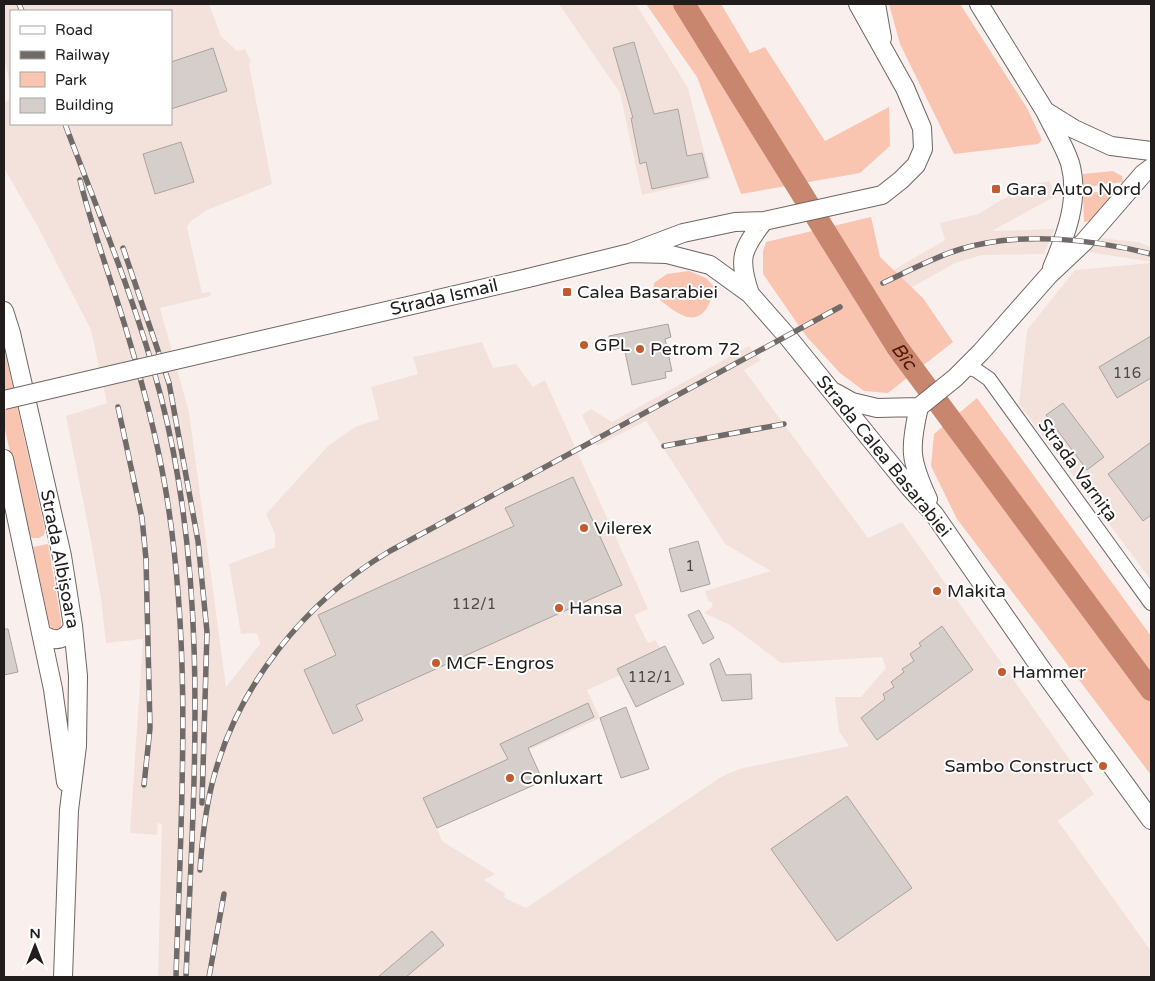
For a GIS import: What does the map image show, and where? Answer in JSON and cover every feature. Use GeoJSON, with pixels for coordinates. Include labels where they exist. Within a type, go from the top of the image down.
{"type":"FeatureCollection","features":[{"type":"Feature","properties":{"kind":"main road"},"geometry":{"type":"LineString","coordinates":[[858,4],[884,53]]}},
{"type":"Feature","properties":{"kind":"main road"},"geometry":{"type":"LineString","coordinates":[[876,4],[884,53]]}},
{"type":"Feature","properties":{"kind":"main road"},"geometry":{"type":"LineString","coordinates":[[979,4],[1045,111],[1069,161],[1073,192],[1070,220],[1049,275]]}},
{"type":"Feature","properties":{"kind":"main road","name":"Strada Ismail"},"geometry":{"type":"LineString","coordinates":[[4,400],[630,253],[683,233],[735,222],[764,221],[882,195],[916,165],[923,149],[922,128],[915,110],[884,53]]}},
{"type":"Feature","properties":{"kind":"main road"},"geometry":{"type":"LineString","coordinates":[[1045,111],[1074,129],[1111,146],[1151,150]]}},
{"type":"Feature","properties":{"kind":"main road"},"geometry":{"type":"LineString","coordinates":[[934,514],[919,481],[911,452],[912,437],[921,405],[961,372],[1049,275],[1084,242],[1143,174],[1151,168]]}},
{"type":"Feature","properties":{"kind":"main road","name":"Strada Calea Basarabiei"},"geometry":{"type":"LineString","coordinates":[[750,294],[743,274],[743,252],[747,243],[764,221]]}},
{"type":"Feature","properties":{"kind":"main road","name":"Strada Calea Basarabiei"},"geometry":{"type":"LineString","coordinates":[[630,253],[667,254],[710,265],[750,294],[934,514],[1040,667],[1151,820]]}},
{"type":"Feature","properties":{"kind":"main road","name":"Strada Albișoara"},"geometry":{"type":"LineString","coordinates":[[4,312],[11,333],[58,539],[73,626],[78,676],[79,711],[69,810],[63,977]]}},
{"type":"Feature","properties":{"kind":"main road"},"geometry":{"type":"LineString","coordinates":[[830,389],[852,402],[877,408],[921,405]]}},
{"type":"Feature","properties":{"kind":"main road","name":"Strada Albișoara"},"geometry":{"type":"LineString","coordinates":[[4,459],[8,498],[42,634],[58,719],[69,810]]}},
{"type":"Feature","properties":{"kind":"main road"},"geometry":{"type":"LineString","coordinates":[[42,634],[49,639],[64,638],[73,626]]}},
{"type":"Feature","properties":{"kind":"street","name":"Strada Varnița"},"geometry":{"type":"LineString","coordinates":[[961,372],[976,370],[989,380],[1151,603]]}},
{"type":"Feature","properties":{"kind":"shaded area"},"geometry":{"type":"Polygon","coordinates":[[[4,4],[209,4],[221,36],[237,51],[245,49],[251,62],[249,64],[272,184],[207,210],[191,221],[187,227],[202,293],[210,292],[211,296],[160,308],[189,412],[226,687],[260,644],[257,633],[241,634],[229,564],[275,547],[275,534],[266,514],[328,446],[355,427],[379,419],[371,387],[418,374],[413,357],[482,342],[493,368],[516,364],[533,387],[545,380],[648,609],[634,615],[648,643],[655,640],[665,655],[587,690],[600,718],[424,797],[442,841],[495,874],[484,880],[506,894],[503,897],[526,908],[721,777],[739,769],[849,746],[839,731],[835,697],[861,697],[886,668],[882,657],[781,663],[730,625],[704,613],[713,606],[711,601],[709,602],[705,591],[771,571],[725,544],[646,421],[597,446],[582,415],[591,409],[612,422],[749,346],[761,360],[744,370],[868,538],[902,522],[1094,794],[1058,821],[1151,951],[1151,977],[158,977],[162,824],[158,823],[157,835],[130,833],[143,639],[106,643],[101,599],[90,535],[66,416],[107,403],[91,330],[38,227],[4,168],[4,102],[10,99],[10,125],[172,125],[172,10],[10,10],[10,85],[4,56],[4,4]]]}},
{"type":"Feature","properties":{"kind":"shaded area"},"geometry":{"type":"Polygon","coordinates":[[[559,4],[636,4],[688,88],[711,179],[642,195],[620,93],[559,4]]]}},
{"type":"Feature","properties":{"kind":"shaded area"},"geometry":{"type":"Polygon","coordinates":[[[1050,181],[1054,197],[992,231],[1055,229],[1044,254],[982,255],[955,263],[895,297],[883,276],[945,240],[940,223],[978,214],[1025,186],[1050,181]]]}},
{"type":"Feature","properties":{"kind":"shaded area"},"geometry":{"type":"Polygon","coordinates":[[[1100,238],[1138,242],[1151,247],[1151,262],[1089,252],[1100,238]]]}},
{"type":"Feature","properties":{"kind":"shaded area"},"geometry":{"type":"Polygon","coordinates":[[[1151,263],[1151,580],[1019,404],[1027,330],[1075,270],[1151,263]]]}},
{"type":"Feature","properties":{"kind":"green space"},"geometry":{"type":"Polygon","coordinates":[[[646,4],[721,4],[750,53],[765,47],[825,141],[889,107],[890,146],[860,173],[741,194],[697,77],[646,4]]]}},
{"type":"Feature","properties":{"kind":"green space"},"geometry":{"type":"Polygon","coordinates":[[[889,4],[960,4],[1027,108],[1042,140],[1038,144],[954,154],[900,44],[889,4]]]}},
{"type":"Feature","properties":{"kind":"green space"},"geometry":{"type":"Polygon","coordinates":[[[1113,171],[1122,176],[1123,182],[1085,187],[1082,185],[1083,174],[1113,171]]]}},
{"type":"Feature","properties":{"kind":"green space"},"geometry":{"type":"Polygon","coordinates":[[[1117,189],[1091,221],[1084,222],[1083,194],[1117,189]]]}},
{"type":"Feature","properties":{"kind":"green space"},"geometry":{"type":"Polygon","coordinates":[[[871,217],[880,257],[923,298],[953,342],[888,393],[864,391],[840,373],[806,336],[763,274],[763,251],[766,242],[871,217]]]}},
{"type":"Feature","properties":{"kind":"green space"},"geometry":{"type":"Polygon","coordinates":[[[689,271],[706,278],[713,286],[711,299],[705,311],[695,317],[679,313],[653,293],[654,283],[667,274],[689,271]]]}},
{"type":"Feature","properties":{"kind":"green space"},"geometry":{"type":"Polygon","coordinates":[[[4,348],[45,530],[44,535],[39,538],[32,538],[28,533],[4,425],[4,348]]]}},
{"type":"Feature","properties":{"kind":"green space"},"geometry":{"type":"Polygon","coordinates":[[[977,398],[1151,636],[1151,775],[957,519],[931,466],[934,434],[977,398]]]}},
{"type":"Feature","properties":{"kind":"green space"},"geometry":{"type":"Polygon","coordinates":[[[48,544],[61,621],[61,629],[57,632],[52,630],[49,623],[33,547],[48,544]]]}},
{"type":"Feature","properties":{"kind":"building"},"geometry":{"type":"Polygon","coordinates":[[[634,42],[654,114],[678,109],[687,156],[702,153],[708,177],[652,189],[646,162],[640,164],[631,118],[633,118],[613,48],[634,42]]]}},
{"type":"Feature","properties":{"kind":"building"},"geometry":{"type":"Polygon","coordinates":[[[213,48],[227,91],[172,109],[172,62],[213,48]]]}},
{"type":"Feature","properties":{"kind":"building"},"geometry":{"type":"Polygon","coordinates":[[[181,142],[194,182],[155,194],[143,154],[181,142]]]}},
{"type":"Feature","properties":{"kind":"building"},"geometry":{"type":"Polygon","coordinates":[[[668,324],[671,337],[665,339],[672,371],[665,372],[666,378],[632,385],[624,347],[612,350],[609,336],[668,324]]]}},
{"type":"Feature","properties":{"kind":"building"},"geometry":{"type":"Polygon","coordinates":[[[1151,336],[1151,378],[1117,398],[1099,367],[1151,336]]]}},
{"type":"Feature","properties":{"kind":"building"},"geometry":{"type":"Polygon","coordinates":[[[1063,403],[1104,457],[1087,470],[1046,415],[1063,403]]]}},
{"type":"Feature","properties":{"kind":"building"},"geometry":{"type":"Polygon","coordinates":[[[1151,442],[1151,515],[1143,521],[1108,474],[1151,442]]]}},
{"type":"Feature","properties":{"kind":"building"},"geometry":{"type":"Polygon","coordinates":[[[573,477],[622,585],[356,705],[363,720],[333,734],[304,670],[336,655],[318,615],[514,526],[505,508],[573,477]]]}},
{"type":"Feature","properties":{"kind":"building"},"geometry":{"type":"Polygon","coordinates":[[[698,541],[710,584],[681,592],[669,549],[698,541]]]}},
{"type":"Feature","properties":{"kind":"building"},"geometry":{"type":"Polygon","coordinates":[[[699,610],[714,638],[703,644],[688,615],[699,610]]]}},
{"type":"Feature","properties":{"kind":"building"},"geometry":{"type":"Polygon","coordinates":[[[942,626],[973,670],[877,740],[861,718],[885,699],[883,694],[894,687],[891,682],[904,672],[902,669],[914,661],[910,654],[921,646],[919,643],[942,626]]]}},
{"type":"Feature","properties":{"kind":"building"},"geometry":{"type":"Polygon","coordinates":[[[4,629],[8,629],[18,672],[4,675],[4,629]]]}},
{"type":"Feature","properties":{"kind":"building"},"geometry":{"type":"Polygon","coordinates":[[[665,646],[684,684],[636,707],[617,669],[665,646]]]}},
{"type":"Feature","properties":{"kind":"building"},"geometry":{"type":"Polygon","coordinates":[[[719,658],[726,675],[751,674],[752,699],[722,701],[710,664],[719,658]]]}},
{"type":"Feature","properties":{"kind":"building"},"geometry":{"type":"Polygon","coordinates":[[[588,703],[594,717],[528,748],[543,781],[437,828],[423,798],[508,759],[500,744],[588,703]]]}},
{"type":"Feature","properties":{"kind":"building"},"geometry":{"type":"Polygon","coordinates":[[[626,707],[649,769],[621,778],[600,718],[626,707]]]}},
{"type":"Feature","properties":{"kind":"building"},"geometry":{"type":"Polygon","coordinates":[[[847,796],[912,888],[837,941],[771,849],[847,796]]]}},
{"type":"Feature","properties":{"kind":"building"},"geometry":{"type":"Polygon","coordinates":[[[432,931],[444,945],[406,977],[378,977],[432,931]]]}},
{"type":"Feature","properties":{"kind":"waterway","name":"Bîc"},"geometry":{"type":"LineString","coordinates":[[684,4],[897,347],[1151,690]]}},
{"type":"Feature","properties":{"kind":"railway"},"geometry":{"type":"LineString","coordinates":[[19,4],[22,10]]}},
{"type":"Feature","properties":{"kind":"railway"},"geometry":{"type":"LineString","coordinates":[[65,125],[117,259],[151,362],[161,397],[176,469],[187,540],[193,613],[195,758],[186,977]]}},
{"type":"Feature","properties":{"kind":"railway"},"geometry":{"type":"LineString","coordinates":[[80,180],[134,354],[149,410],[165,486],[174,547],[182,669],[183,731],[176,977]]}},
{"type":"Feature","properties":{"kind":"railway"},"geometry":{"type":"LineString","coordinates":[[883,283],[951,252],[984,243],[1007,240],[1056,239],[1081,241],[1151,254]]}},
{"type":"Feature","properties":{"kind":"railway"},"geometry":{"type":"LineString","coordinates":[[123,248],[169,383],[198,541],[207,632],[202,803]]}},
{"type":"Feature","properties":{"kind":"railway"},"geometry":{"type":"LineString","coordinates":[[200,870],[207,805],[212,784],[223,748],[238,714],[256,681],[278,650],[303,621],[330,595],[359,571],[390,551],[840,307]]}},
{"type":"Feature","properties":{"kind":"railway"},"geometry":{"type":"LineString","coordinates":[[118,407],[142,518],[146,559],[150,728],[144,785]]}},
{"type":"Feature","properties":{"kind":"railway"},"geometry":{"type":"LineString","coordinates":[[664,446],[784,424]]}},
{"type":"Feature","properties":{"kind":"railway"},"geometry":{"type":"LineString","coordinates":[[209,977],[224,894]]}},
{"type":"Feature","properties":{"kind":"place","name":"Gara Auto Nord"},"geometry":{"type":"Point","coordinates":[996,189]}},
{"type":"Feature","properties":{"kind":"place","name":"Calea Basarabiei"},"geometry":{"type":"Point","coordinates":[567,292]}},
{"type":"Feature","properties":{"kind":"place","name":"GPL"},"geometry":{"type":"Point","coordinates":[584,345]}},
{"type":"Feature","properties":{"kind":"place","name":"Petrom 72"},"geometry":{"type":"Point","coordinates":[640,349]}},
{"type":"Feature","properties":{"kind":"place","name":"Vilerex"},"geometry":{"type":"Point","coordinates":[584,528]}},
{"type":"Feature","properties":{"kind":"place","name":"Makita"},"geometry":{"type":"Point","coordinates":[937,591]}},
{"type":"Feature","properties":{"kind":"place","name":"Hansa"},"geometry":{"type":"Point","coordinates":[559,608]}},
{"type":"Feature","properties":{"kind":"place","name":"MCF-Engros"},"geometry":{"type":"Point","coordinates":[436,663]}},
{"type":"Feature","properties":{"kind":"place","name":"Hammer"},"geometry":{"type":"Point","coordinates":[1002,672]}},
{"type":"Feature","properties":{"kind":"place","name":"Sambo Construct"},"geometry":{"type":"Point","coordinates":[1103,766]}},
{"type":"Feature","properties":{"kind":"place","name":"Conluxart"},"geometry":{"type":"Point","coordinates":[510,778]}}]}
